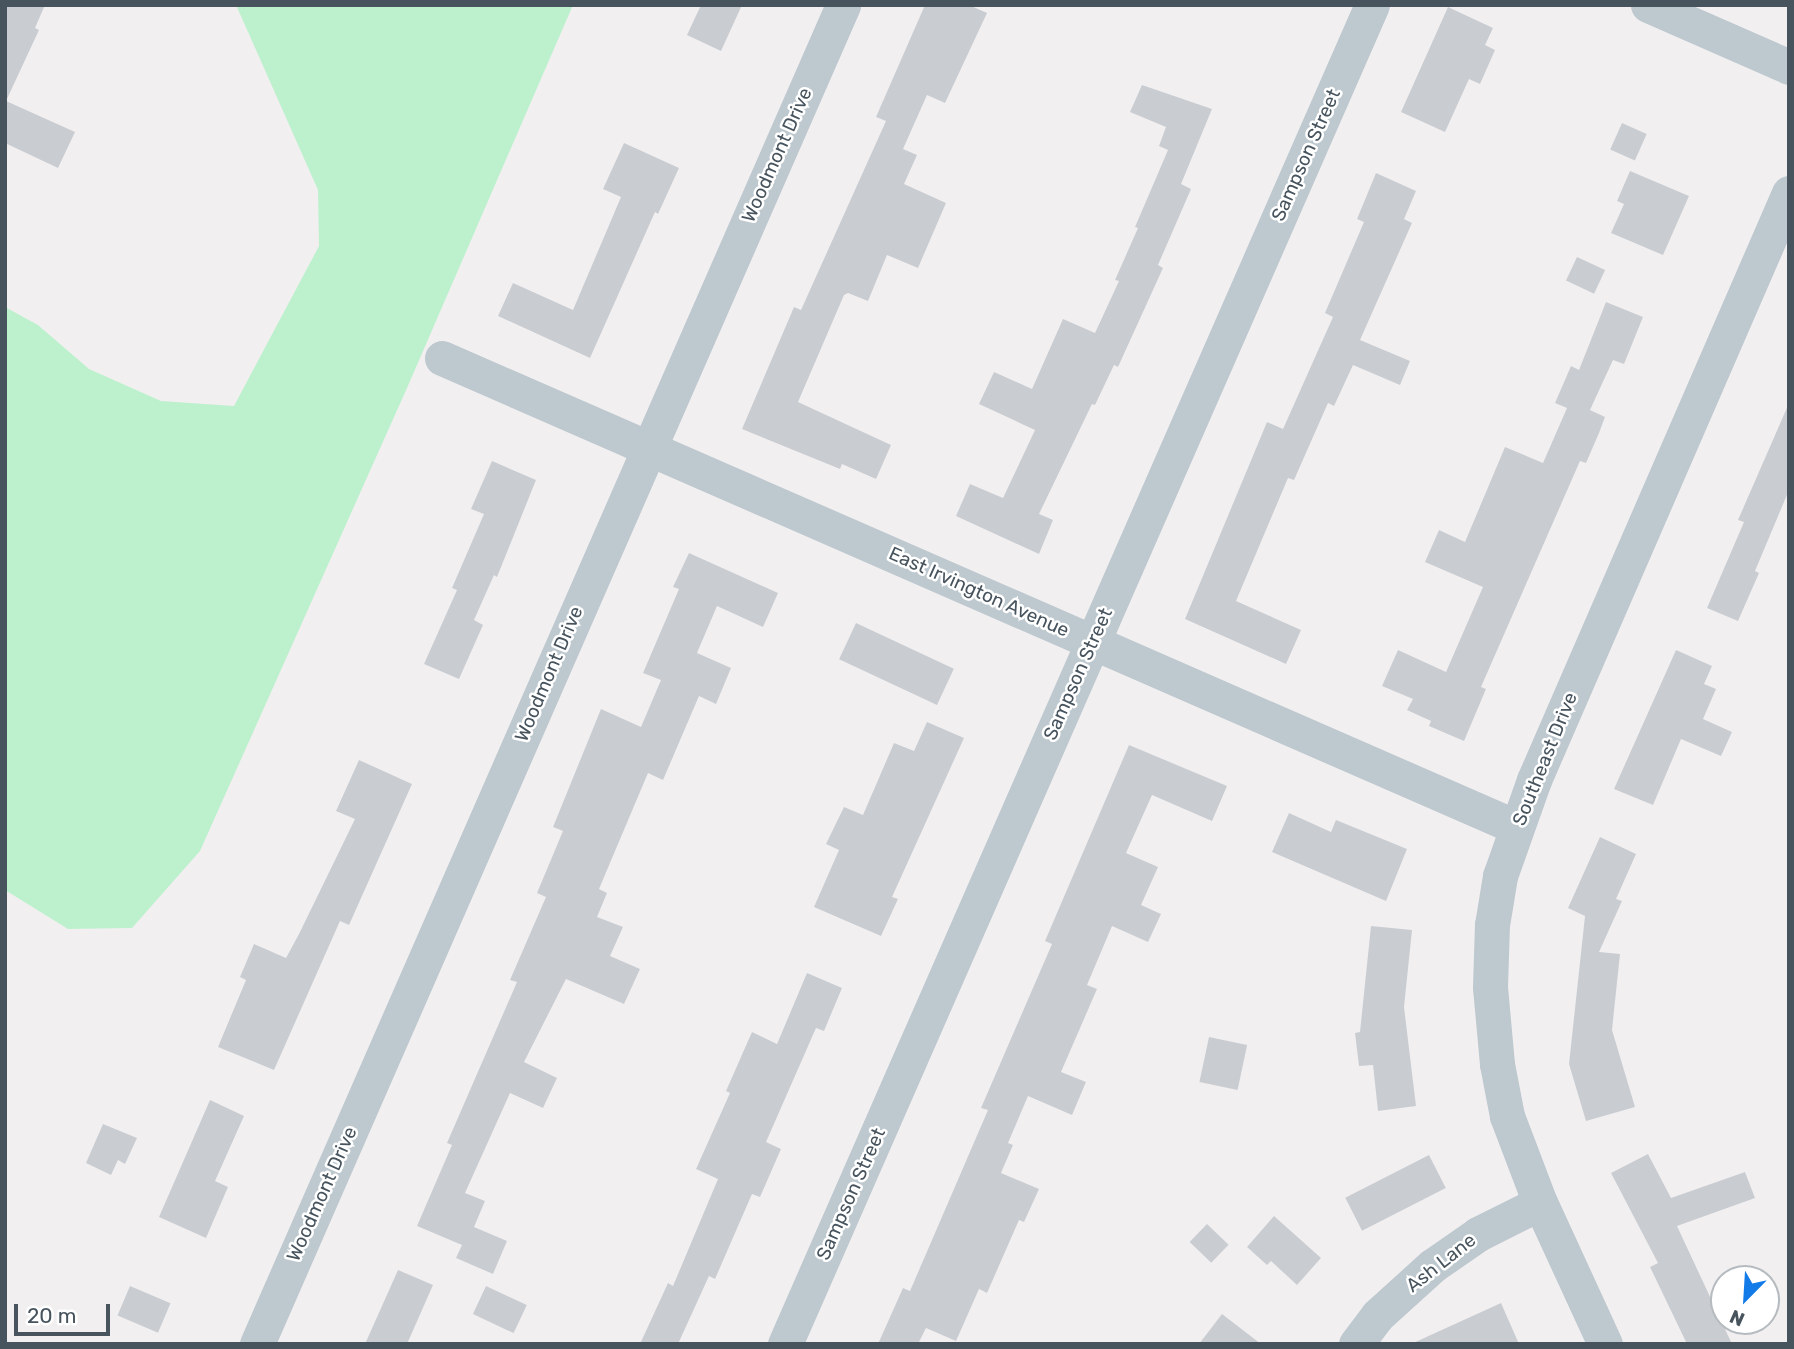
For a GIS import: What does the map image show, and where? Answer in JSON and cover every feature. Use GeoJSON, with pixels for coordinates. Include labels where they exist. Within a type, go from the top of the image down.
{"type":"FeatureCollection","features":[{"type":"Feature","properties":{"kind":"street","name":"Woodmont Drive"},"geometry":{"type":"LineString","coordinates":[[257,1344],[842,5]]}},
{"type":"Feature","properties":{"kind":"street","name":"Sampson Street"},"geometry":{"type":"LineString","coordinates":[[785,1344],[1372,5]]}},
{"type":"Feature","properties":{"kind":"street"},"geometry":{"type":"LineString","coordinates":[[1648,5],[1789,67]]}},
{"type":"Feature","properties":{"kind":"street","name":"Southeast Drive"},"geometry":{"type":"LineString","coordinates":[[1605,1344],[1540,1203],[1507,1116],[1497,1065],[1490,987],[1492,925],[1500,876],[1516,827],[1713,362],[1789,193]]}},
{"type":"Feature","properties":{"kind":"street","name":"East Irvington Avenue"},"geometry":{"type":"LineString","coordinates":[[442,358],[1516,827]]}},
{"type":"Feature","properties":{"kind":"street","name":"Ash Lane"},"geometry":{"type":"LineString","coordinates":[[1356,1344],[1378,1315],[1432,1266],[1478,1234],[1540,1203]]}},
{"type":"Feature","properties":{"kind":"green space"},"geometry":{"type":"Polygon","coordinates":[[[236,5],[573,5],[407,388],[200,851],[132,928],[68,929],[5,890],[5,307],[38,325],[89,369],[161,401],[234,406],[319,246],[318,190],[236,5]]]}},
{"type":"Feature","properties":{"kind":"building"},"geometry":{"type":"Polygon","coordinates":[[[5,5],[45,5],[35,28],[39,30],[6,101],[75,132],[58,168],[5,143],[5,5]]]}},
{"type":"Feature","properties":{"kind":"building"},"geometry":{"type":"Polygon","coordinates":[[[701,5],[742,5],[721,51],[687,35],[701,5]]]}},
{"type":"Feature","properties":{"kind":"building"},"geometry":{"type":"Polygon","coordinates":[[[925,5],[969,5],[987,13],[945,103],[927,95],[903,149],[917,155],[904,184],[946,203],[918,268],[887,255],[868,301],[848,293],[844,295],[798,402],[891,445],[876,479],[842,464],[840,469],[742,429],[794,307],[801,310],[886,121],[876,117],[925,5]]]}},
{"type":"Feature","properties":{"kind":"building"},"geometry":{"type":"Polygon","coordinates":[[[1448,7],[1493,28],[1485,45],[1495,50],[1480,84],[1469,79],[1445,132],[1401,112],[1448,7]]]}},
{"type":"Feature","properties":{"kind":"building"},"geometry":{"type":"Polygon","coordinates":[[[1142,85],[1212,109],[1181,184],[1191,189],[1158,265],[1163,268],[1118,367],[1114,365],[1095,405],[1092,404],[1039,514],[1053,520],[1039,554],[956,516],[970,484],[1003,498],[1035,430],[979,404],[994,372],[1032,389],[1063,319],[1095,333],[1119,281],[1115,280],[1168,150],[1159,146],[1166,127],[1130,112],[1142,85]]]}},
{"type":"Feature","properties":{"kind":"building"},"geometry":{"type":"Polygon","coordinates":[[[1622,123],[1647,134],[1635,160],[1610,149],[1622,123]]]}},
{"type":"Feature","properties":{"kind":"building"},"geometry":{"type":"Polygon","coordinates":[[[624,143],[679,168],[658,214],[655,212],[590,358],[498,316],[513,283],[573,310],[621,197],[603,189],[624,143]]]}},
{"type":"Feature","properties":{"kind":"building"},"geometry":{"type":"Polygon","coordinates":[[[1630,171],[1689,196],[1663,255],[1611,233],[1624,204],[1617,201],[1630,171]]]}},
{"type":"Feature","properties":{"kind":"building"},"geometry":{"type":"Polygon","coordinates":[[[1376,173],[1416,191],[1404,219],[1412,223],[1360,340],[1410,361],[1400,385],[1353,365],[1334,406],[1328,403],[1294,480],[1288,478],[1236,601],[1301,630],[1286,664],[1185,619],[1267,422],[1283,429],[1333,317],[1325,313],[1364,222],[1357,219],[1376,173]]]}},
{"type":"Feature","properties":{"kind":"building"},"geometry":{"type":"Polygon","coordinates":[[[1577,257],[1605,270],[1594,294],[1566,281],[1577,257]]]}},
{"type":"Feature","properties":{"kind":"building"},"geometry":{"type":"Polygon","coordinates":[[[1606,302],[1643,317],[1624,364],[1613,360],[1590,410],[1605,417],[1599,433],[1586,463],[1580,461],[1481,687],[1486,689],[1464,741],[1429,726],[1431,721],[1407,710],[1413,699],[1382,686],[1398,650],[1446,672],[1483,587],[1425,562],[1439,530],[1465,542],[1505,447],[1543,463],[1567,408],[1555,403],[1571,366],[1579,370],[1606,302]]]}},
{"type":"Feature","properties":{"kind":"building"},"geometry":{"type":"Polygon","coordinates":[[[1789,403],[1789,490],[1755,571],[1759,573],[1738,621],[1707,608],[1744,522],[1738,520],[1789,403]]]}},
{"type":"Feature","properties":{"kind":"building"},"geometry":{"type":"Polygon","coordinates":[[[492,461],[536,480],[497,577],[494,575],[474,620],[483,625],[459,679],[424,664],[457,590],[452,588],[484,514],[471,509],[492,461]]]}},
{"type":"Feature","properties":{"kind":"building"},"geometry":{"type":"Polygon","coordinates":[[[689,553],[778,593],[763,627],[717,606],[697,653],[731,668],[716,704],[699,696],[663,780],[648,773],[599,889],[607,893],[597,917],[623,927],[610,956],[640,969],[624,1004],[566,979],[524,1062],[557,1078],[543,1108],[510,1093],[465,1193],[485,1201],[474,1227],[507,1241],[493,1274],[456,1258],[462,1245],[417,1226],[452,1145],[447,1143],[517,982],[510,980],[546,897],[537,893],[563,831],[553,827],[601,709],[641,727],[661,680],[643,673],[679,589],[673,587],[689,553]]]}},
{"type":"Feature","properties":{"kind":"building"},"geometry":{"type":"Polygon","coordinates":[[[856,623],[954,669],[937,705],[839,659],[856,623]]]}},
{"type":"Feature","properties":{"kind":"building"},"geometry":{"type":"Polygon","coordinates":[[[1676,650],[1712,666],[1704,684],[1716,689],[1703,719],[1732,732],[1721,756],[1681,739],[1653,805],[1614,789],[1676,650]]]}},
{"type":"Feature","properties":{"kind":"building"},"geometry":{"type":"Polygon","coordinates":[[[927,722],[964,738],[892,897],[898,899],[881,936],[814,907],[839,850],[826,844],[844,807],[863,815],[894,743],[914,751],[927,722]]]}},
{"type":"Feature","properties":{"kind":"building"},"geometry":{"type":"Polygon","coordinates":[[[1129,745],[1227,786],[1212,821],[1152,795],[1126,853],[1158,867],[1141,905],[1161,914],[1148,942],[1112,926],[1087,985],[1097,989],[1061,1072],[1086,1082],[1072,1115],[1028,1096],[1008,1143],[1013,1145],[1001,1173],[1039,1189],[1024,1222],[1019,1220],[987,1293],[979,1289],[956,1341],[926,1328],[918,1344],[878,1344],[903,1288],[910,1291],[988,1110],[981,1108],[1052,944],[1045,941],[1129,745]]]}},
{"type":"Feature","properties":{"kind":"building"},"geometry":{"type":"Polygon","coordinates":[[[359,760],[412,784],[349,925],[340,921],[274,1070],[218,1047],[246,980],[240,977],[254,944],[286,958],[299,934],[355,819],[336,811],[359,760]]]}},
{"type":"Feature","properties":{"kind":"building"},"geometry":{"type":"Polygon","coordinates":[[[1289,813],[1331,832],[1336,820],[1407,849],[1386,901],[1272,852],[1289,813]]]}},
{"type":"Feature","properties":{"kind":"building"},"geometry":{"type":"Polygon","coordinates":[[[1600,837],[1636,854],[1616,899],[1622,901],[1599,952],[1620,954],[1612,1030],[1635,1107],[1586,1121],[1569,1064],[1585,916],[1568,908],[1600,837]]]}},
{"type":"Feature","properties":{"kind":"building"},"geometry":{"type":"Polygon","coordinates":[[[1371,926],[1412,930],[1404,1007],[1416,1106],[1378,1111],[1373,1065],[1359,1066],[1355,1033],[1360,1032],[1371,926]]]}},
{"type":"Feature","properties":{"kind":"building"},"geometry":{"type":"Polygon","coordinates":[[[807,973],[842,988],[824,1031],[816,1028],[766,1142],[781,1149],[760,1197],[752,1194],[715,1279],[709,1276],[678,1344],[640,1344],[668,1283],[673,1286],[718,1179],[696,1169],[730,1093],[726,1091],[752,1032],[777,1044],[807,973]]]}},
{"type":"Feature","properties":{"kind":"building"},"geometry":{"type":"Polygon","coordinates":[[[1209,1037],[1247,1045],[1238,1090],[1199,1082],[1209,1037]]]}},
{"type":"Feature","properties":{"kind":"building"},"geometry":{"type":"Polygon","coordinates":[[[210,1100],[244,1116],[215,1181],[228,1187],[206,1238],[159,1217],[210,1100]]]}},
{"type":"Feature","properties":{"kind":"building"},"geometry":{"type":"Polygon","coordinates":[[[103,1124],[137,1138],[125,1164],[118,1160],[111,1175],[86,1163],[103,1124]]]}},
{"type":"Feature","properties":{"kind":"building"},"geometry":{"type":"Polygon","coordinates":[[[1648,1154],[1671,1198],[1745,1172],[1755,1198],[1677,1226],[1710,1297],[1710,1335],[1728,1335],[1732,1344],[1687,1344],[1650,1267],[1658,1263],[1611,1173],[1648,1154]]]}},
{"type":"Feature","properties":{"kind":"building"},"geometry":{"type":"Polygon","coordinates":[[[1429,1155],[1446,1188],[1362,1231],[1345,1198],[1429,1155]]]}},
{"type":"Feature","properties":{"kind":"building"},"geometry":{"type":"Polygon","coordinates":[[[1274,1216],[1321,1258],[1297,1285],[1271,1261],[1267,1265],[1247,1247],[1274,1216]]]}},
{"type":"Feature","properties":{"kind":"building"},"geometry":{"type":"Polygon","coordinates":[[[1207,1224],[1229,1245],[1211,1263],[1190,1242],[1207,1224]]]}},
{"type":"Feature","properties":{"kind":"building"},"geometry":{"type":"Polygon","coordinates":[[[398,1270],[433,1285],[407,1344],[365,1344],[398,1270]]]}},
{"type":"Feature","properties":{"kind":"building"},"geometry":{"type":"Polygon","coordinates":[[[130,1286],[171,1303],[158,1333],[117,1315],[130,1286]]]}},
{"type":"Feature","properties":{"kind":"building"},"geometry":{"type":"Polygon","coordinates":[[[486,1286],[527,1305],[514,1333],[473,1314],[486,1286]]]}},
{"type":"Feature","properties":{"kind":"building"},"geometry":{"type":"Polygon","coordinates":[[[1501,1303],[1519,1344],[1411,1344],[1501,1303]]]}},
{"type":"Feature","properties":{"kind":"building"},"geometry":{"type":"Polygon","coordinates":[[[1222,1314],[1261,1344],[1199,1344],[1222,1314]]]}}]}
